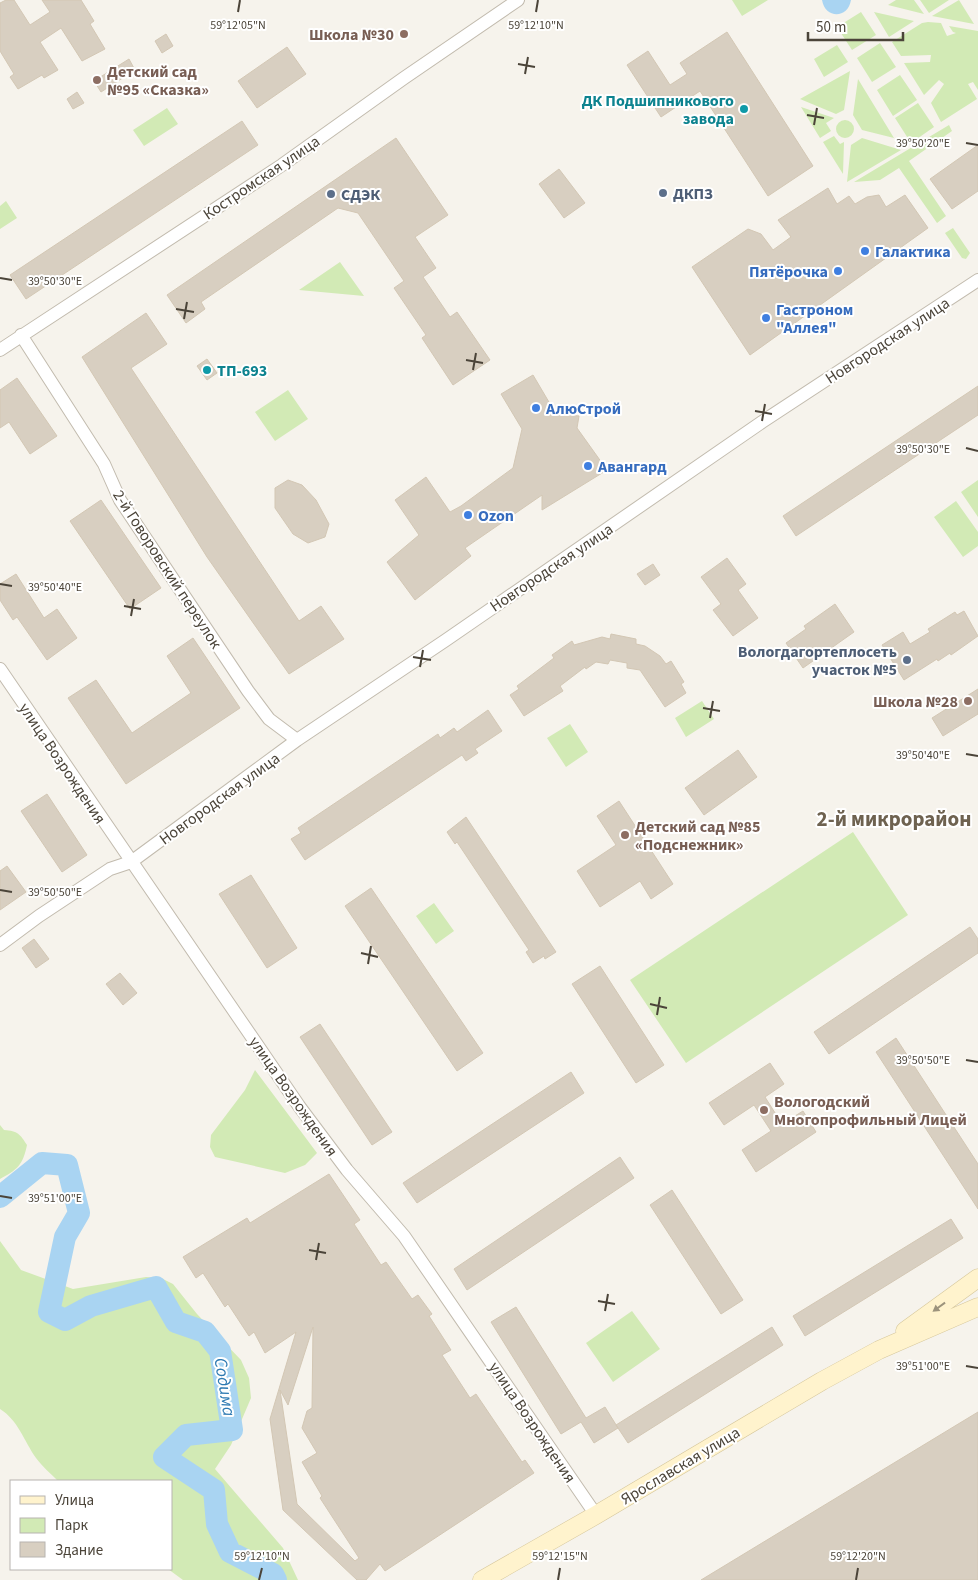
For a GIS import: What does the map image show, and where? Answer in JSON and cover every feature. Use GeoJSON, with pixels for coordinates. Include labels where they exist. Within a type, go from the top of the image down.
{"type":"FeatureCollection","features":[{"type":"Feature","properties":{"kind":"street","name":"Костромская улица"},"geometry":{"type":"LineString","coordinates":[[0,350],[282,165],[518,0]]}},
{"type":"Feature","properties":{"kind":"street","name":"Новгородская улица"},"geometry":{"type":"LineString","coordinates":[[0,945],[110,868],[131,862],[297,740],[446,640],[762,422],[978,280]]}},
{"type":"Feature","properties":{"kind":"street","name":"2-й Говоровский переулок"},"geometry":{"type":"LineString","coordinates":[[21,335],[104,464],[120,500],[248,691],[269,719],[297,740]]}},
{"type":"Feature","properties":{"kind":"street","name":"улица Возрождения"},"geometry":{"type":"LineString","coordinates":[[0,669],[299,1106],[347,1170],[404,1236],[596,1516]]}},
{"type":"Feature","properties":{"kind":"street","name":"Ярославская улица"},"geometry":{"type":"LineString","coordinates":[[878,1350],[978,1278]]}},
{"type":"Feature","properties":{"kind":"street","name":"Ярославская улица"},"geometry":{"type":"LineString","coordinates":[[482,1580],[596,1516],[822,1381],[878,1350],[978,1307]]}},
{"type":"Feature","properties":{"kind":"green space"},"geometry":{"type":"Polygon","coordinates":[[[732,0],[768,0],[742,16],[732,0]]]}},
{"type":"Feature","properties":{"kind":"green space"},"geometry":{"type":"Polygon","coordinates":[[[896,0],[914,0],[924,14],[888,5],[896,0]]]}},
{"type":"Feature","properties":{"kind":"green space"},"geometry":{"type":"Polygon","coordinates":[[[920,0],[949,0],[929,13],[920,0]]]}},
{"type":"Feature","properties":{"kind":"green space"},"geometry":{"type":"Polygon","coordinates":[[[959,0],[974,24],[932,16],[959,0]]]}},
{"type":"Feature","properties":{"kind":"green space"},"geometry":{"type":"Polygon","coordinates":[[[861,12],[876,35],[852,50],[837,27],[861,12]]]}},
{"type":"Feature","properties":{"kind":"green space"},"geometry":{"type":"Polygon","coordinates":[[[874,12],[914,21],[889,37],[874,12]]]}},
{"type":"Feature","properties":{"kind":"green space"},"geometry":{"type":"Polygon","coordinates":[[[922,23],[941,23],[947,36],[956,33],[949,26],[978,31],[978,90],[973,82],[968,84],[977,99],[941,122],[931,103],[944,84],[939,80],[924,95],[904,63],[930,62],[931,55],[901,56],[892,42],[922,23]]]}},
{"type":"Feature","properties":{"kind":"green space"},"geometry":{"type":"Polygon","coordinates":[[[880,43],[896,67],[872,82],[857,58],[880,43]]]}},
{"type":"Feature","properties":{"kind":"green space"},"geometry":{"type":"Polygon","coordinates":[[[837,45],[848,62],[824,77],[814,59],[837,45]]]}},
{"type":"Feature","properties":{"kind":"green space"},"geometry":{"type":"Polygon","coordinates":[[[850,71],[844,110],[836,114],[800,99],[850,71]]]}},
{"type":"Feature","properties":{"kind":"green space"},"geometry":{"type":"Polygon","coordinates":[[[900,75],[917,100],[893,116],[877,90],[900,75]]]}},
{"type":"Feature","properties":{"kind":"green space"},"geometry":{"type":"Polygon","coordinates":[[[858,79],[894,138],[862,130],[853,115],[858,79]]]}},
{"type":"Feature","properties":{"kind":"green space"},"geometry":{"type":"Polygon","coordinates":[[[918,103],[934,127],[911,143],[895,118],[918,103]]]}},
{"type":"Feature","properties":{"kind":"green space"},"geometry":{"type":"Polygon","coordinates":[[[801,107],[834,118],[826,123],[831,131],[820,138],[801,107]]]}},
{"type":"Feature","properties":{"kind":"green space"},"geometry":{"type":"Polygon","coordinates":[[[167,108],[178,124],[144,146],[133,130],[167,108]]]}},
{"type":"Feature","properties":{"kind":"green space"},"geometry":{"type":"Polygon","coordinates":[[[845,120],[851,123],[854,129],[851,135],[845,138],[839,135],[836,129],[839,123],[845,120]]]}},
{"type":"Feature","properties":{"kind":"green space"},"geometry":{"type":"Polygon","coordinates":[[[949,125],[952,131],[909,161],[946,216],[937,223],[899,168],[880,180],[854,182],[949,125]]]}},
{"type":"Feature","properties":{"kind":"green space"},"geometry":{"type":"Polygon","coordinates":[[[834,136],[840,144],[844,142],[843,174],[823,142],[834,136]]]}},
{"type":"Feature","properties":{"kind":"green space"},"geometry":{"type":"Polygon","coordinates":[[[862,138],[901,150],[847,182],[851,145],[862,138]]]}},
{"type":"Feature","properties":{"kind":"green space"},"geometry":{"type":"Polygon","coordinates":[[[6,201],[17,218],[0,229],[0,206],[6,201]]]}},
{"type":"Feature","properties":{"kind":"green space"},"geometry":{"type":"Polygon","coordinates":[[[953,228],[970,253],[966,259],[962,258],[945,233],[953,228]]]}},
{"type":"Feature","properties":{"kind":"green space"},"geometry":{"type":"Polygon","coordinates":[[[340,262],[364,296],[299,290],[340,262]]]}},
{"type":"Feature","properties":{"kind":"green space"},"geometry":{"type":"Polygon","coordinates":[[[288,390],[308,419],[275,441],[255,412],[288,390]]]}},
{"type":"Feature","properties":{"kind":"green space"},"geometry":{"type":"Polygon","coordinates":[[[978,480],[978,517],[961,492],[978,480]]]}},
{"type":"Feature","properties":{"kind":"green space"},"geometry":{"type":"Polygon","coordinates":[[[956,501],[978,532],[978,546],[963,557],[934,517],[956,501]]]}},
{"type":"Feature","properties":{"kind":"green space"},"geometry":{"type":"Polygon","coordinates":[[[702,701],[714,719],[686,737],[675,718],[702,701]]]}},
{"type":"Feature","properties":{"kind":"green space"},"geometry":{"type":"Polygon","coordinates":[[[570,724],[588,752],[566,767],[547,738],[570,724]]]}},
{"type":"Feature","properties":{"kind":"green space"},"geometry":{"type":"Polygon","coordinates":[[[853,832],[908,915],[686,1063],[630,980],[853,832]]]}},
{"type":"Feature","properties":{"kind":"green space"},"geometry":{"type":"Polygon","coordinates":[[[434,903],[454,931],[436,944],[416,916],[434,903]]]}},
{"type":"Feature","properties":{"kind":"green space"},"geometry":{"type":"Polygon","coordinates":[[[255,1070],[317,1153],[305,1165],[285,1173],[215,1157],[210,1147],[211,1135],[245,1090],[255,1070]]]}},
{"type":"Feature","properties":{"kind":"green space"},"geometry":{"type":"Polygon","coordinates":[[[0,1125],[4,1130],[13,1131],[18,1134],[27,1145],[18,1166],[11,1173],[0,1179],[0,1125]]]}},
{"type":"Feature","properties":{"kind":"green space"},"geometry":{"type":"Polygon","coordinates":[[[0,1241],[21,1270],[73,1289],[146,1277],[161,1278],[173,1284],[197,1314],[241,1360],[249,1378],[251,1398],[231,1445],[215,1469],[283,1548],[298,1580],[183,1580],[169,1570],[172,1570],[172,1480],[57,1480],[36,1458],[12,1419],[0,1409],[0,1241]]]}},
{"type":"Feature","properties":{"kind":"green space"},"geometry":{"type":"Polygon","coordinates":[[[632,1311],[660,1349],[613,1382],[586,1343],[632,1311]]]}},
{"type":"Feature","properties":{"kind":"water"},"geometry":{"type":"Polygon","coordinates":[[[822,0],[851,0],[846,11],[836,14],[827,11],[822,0]]]}},
{"type":"Feature","properties":{"kind":"building"},"geometry":{"type":"Polygon","coordinates":[[[6,0],[14,0],[30,25],[50,12],[42,0],[81,0],[94,21],[90,24],[105,49],[82,61],[61,28],[40,42],[58,70],[44,78],[42,75],[18,89],[10,77],[14,74],[0,51],[0,3],[6,0]]]}},
{"type":"Feature","properties":{"kind":"building","name":"ДК Подшипникового завода"},"geometry":{"type":"Polygon","coordinates":[[[727,32],[813,166],[768,196],[700,91],[661,117],[627,65],[648,51],[670,85],[687,74],[680,63],[727,32]]]}},
{"type":"Feature","properties":{"kind":"building"},"geometry":{"type":"Polygon","coordinates":[[[166,34],[173,46],[162,53],[155,41],[166,34]]]}},
{"type":"Feature","properties":{"kind":"building"},"geometry":{"type":"Polygon","coordinates":[[[287,47],[306,74],[257,108],[238,81],[287,47]]]}},
{"type":"Feature","properties":{"kind":"building"},"geometry":{"type":"Polygon","coordinates":[[[129,59],[135,70],[101,92],[94,81],[129,59]]]}},
{"type":"Feature","properties":{"kind":"building"},"geometry":{"type":"Polygon","coordinates":[[[77,92],[84,103],[73,109],[67,99],[77,92]]]}},
{"type":"Feature","properties":{"kind":"building"},"geometry":{"type":"Polygon","coordinates":[[[242,121],[258,145],[26,299],[10,275],[242,121]]]}},
{"type":"Feature","properties":{"kind":"building"},"geometry":{"type":"Polygon","coordinates":[[[396,138],[448,215],[415,237],[436,268],[423,277],[450,317],[457,312],[490,360],[453,385],[422,338],[426,335],[394,288],[404,281],[358,213],[338,208],[201,302],[205,309],[186,323],[167,295],[396,138]]]}},
{"type":"Feature","properties":{"kind":"building"},"geometry":{"type":"Polygon","coordinates":[[[978,145],[978,191],[952,209],[930,179],[978,145]]]}},
{"type":"Feature","properties":{"kind":"building"},"geometry":{"type":"Polygon","coordinates":[[[559,169],[585,203],[564,218],[539,184],[559,169]]]}},
{"type":"Feature","properties":{"kind":"building"},"geometry":{"type":"Polygon","coordinates":[[[828,188],[837,204],[849,196],[855,204],[867,197],[879,195],[886,207],[905,195],[928,228],[750,355],[692,267],[748,229],[761,234],[773,250],[791,237],[778,220],[828,188]]]}},
{"type":"Feature","properties":{"kind":"building"},"geometry":{"type":"Polygon","coordinates":[[[146,313],[167,344],[131,368],[299,621],[321,606],[344,639],[289,674],[207,557],[82,357],[146,313]]]}},
{"type":"Feature","properties":{"kind":"building","name":"ТП-693"},"geometry":{"type":"Polygon","coordinates":[[[207,359],[217,373],[207,380],[197,366],[207,359]]]}},
{"type":"Feature","properties":{"kind":"building"},"geometry":{"type":"Polygon","coordinates":[[[533,375],[556,414],[579,416],[577,428],[607,470],[542,510],[542,495],[465,548],[471,556],[415,600],[387,562],[419,535],[395,500],[426,477],[450,512],[513,468],[522,429],[501,394],[533,375]]]}},
{"type":"Feature","properties":{"kind":"building"},"geometry":{"type":"Polygon","coordinates":[[[17,378],[57,436],[30,454],[9,422],[0,428],[0,390],[17,378]]]}},
{"type":"Feature","properties":{"kind":"building"},"geometry":{"type":"Polygon","coordinates":[[[978,386],[978,415],[796,536],[783,516],[978,386]]]}},
{"type":"Feature","properties":{"kind":"building"},"geometry":{"type":"Polygon","coordinates":[[[288,480],[302,485],[316,500],[329,524],[325,537],[308,543],[293,534],[275,508],[275,488],[288,480]]]}},
{"type":"Feature","properties":{"kind":"building"},"geometry":{"type":"Polygon","coordinates":[[[101,500],[161,588],[130,609],[70,521],[101,500]]]}},
{"type":"Feature","properties":{"kind":"building"},"geometry":{"type":"Polygon","coordinates":[[[727,558],[746,584],[738,590],[758,618],[733,636],[713,610],[721,604],[701,577],[727,558]]]}},
{"type":"Feature","properties":{"kind":"building"},"geometry":{"type":"Polygon","coordinates":[[[653,564],[660,575],[645,585],[637,574],[653,564]]]}},
{"type":"Feature","properties":{"kind":"building"},"geometry":{"type":"Polygon","coordinates":[[[16,574],[44,618],[57,609],[77,638],[47,660],[17,617],[13,620],[0,600],[0,584],[16,574]]]}},
{"type":"Feature","properties":{"kind":"building"},"geometry":{"type":"Polygon","coordinates":[[[835,604],[854,632],[803,668],[786,643],[806,629],[804,626],[835,604]]]}},
{"type":"Feature","properties":{"kind":"building"},"geometry":{"type":"Polygon","coordinates":[[[964,611],[978,636],[951,655],[950,653],[938,661],[937,659],[904,680],[882,645],[903,632],[910,644],[930,632],[928,629],[955,612],[957,615],[964,611]]]}},
{"type":"Feature","properties":{"kind":"building"},"geometry":{"type":"Polygon","coordinates":[[[611,634],[636,639],[636,644],[645,646],[660,656],[666,664],[671,661],[684,682],[681,684],[686,693],[665,707],[640,670],[627,668],[627,663],[610,660],[608,664],[596,662],[586,669],[585,667],[560,686],[563,691],[524,716],[510,695],[519,689],[517,686],[554,658],[552,655],[572,641],[574,645],[602,637],[610,639],[611,634]]]}},
{"type":"Feature","properties":{"kind":"building"},"geometry":{"type":"Polygon","coordinates":[[[193,638],[240,708],[126,784],[68,698],[96,680],[132,733],[191,693],[167,656],[193,638]]]}},
{"type":"Feature","properties":{"kind":"building","name":"Школа №28"},"geometry":{"type":"Polygon","coordinates":[[[978,689],[978,714],[943,736],[932,718],[978,689]]]}},
{"type":"Feature","properties":{"kind":"building"},"geometry":{"type":"Polygon","coordinates":[[[488,710],[502,731],[475,749],[478,753],[466,761],[462,755],[305,860],[291,839],[301,833],[298,828],[438,734],[440,738],[454,728],[457,732],[488,710]]]}},
{"type":"Feature","properties":{"kind":"building"},"geometry":{"type":"Polygon","coordinates":[[[738,750],[757,777],[704,815],[685,788],[738,750]]]}},
{"type":"Feature","properties":{"kind":"building"},"geometry":{"type":"Polygon","coordinates":[[[47,794],[87,855],[62,872],[21,811],[47,794]]]}},
{"type":"Feature","properties":{"kind":"building","name":"Детский сад №85 «Подснежник»"},"geometry":{"type":"Polygon","coordinates":[[[619,801],[673,884],[651,899],[640,881],[600,907],[577,871],[616,845],[597,816],[619,801]]]}},
{"type":"Feature","properties":{"kind":"building"},"geometry":{"type":"Polygon","coordinates":[[[466,817],[556,952],[545,959],[544,956],[533,963],[526,952],[529,950],[457,842],[455,844],[447,832],[466,817]]]}},
{"type":"Feature","properties":{"kind":"building"},"geometry":{"type":"Polygon","coordinates":[[[7,866],[26,892],[0,910],[0,871],[7,866]]]}},
{"type":"Feature","properties":{"kind":"building"},"geometry":{"type":"Polygon","coordinates":[[[251,875],[297,948],[267,968],[219,894],[251,875]]]}},
{"type":"Feature","properties":{"kind":"building"},"geometry":{"type":"Polygon","coordinates":[[[371,888],[483,1053],[457,1071],[345,906],[371,888]]]}},
{"type":"Feature","properties":{"kind":"building"},"geometry":{"type":"Polygon","coordinates":[[[970,927],[978,939],[978,953],[829,1054],[814,1032],[970,927]]]}},
{"type":"Feature","properties":{"kind":"building"},"geometry":{"type":"Polygon","coordinates":[[[34,939],[49,959],[36,968],[22,948],[34,939]]]}},
{"type":"Feature","properties":{"kind":"building"},"geometry":{"type":"Polygon","coordinates":[[[600,966],[664,1065],[636,1083],[572,984],[600,966]]]}},
{"type":"Feature","properties":{"kind":"building"},"geometry":{"type":"Polygon","coordinates":[[[120,973],[137,993],[123,1005],[106,984],[120,973]]]}},
{"type":"Feature","properties":{"kind":"building"},"geometry":{"type":"Polygon","coordinates":[[[320,1024],[392,1132],[372,1145],[300,1037],[320,1024]]]}},
{"type":"Feature","properties":{"kind":"building"},"geometry":{"type":"Polygon","coordinates":[[[896,1038],[978,1164],[978,1209],[876,1052],[896,1038]]]}},
{"type":"Feature","properties":{"kind":"building"},"geometry":{"type":"Polygon","coordinates":[[[770,1063],[784,1084],[765,1097],[782,1124],[803,1111],[816,1132],[756,1172],[742,1150],[771,1131],[754,1105],[724,1125],[709,1103],[770,1063]]]}},
{"type":"Feature","properties":{"kind":"building"},"geometry":{"type":"Polygon","coordinates":[[[571,1072],[584,1093],[417,1203],[403,1183],[571,1072]]]}},
{"type":"Feature","properties":{"kind":"building"},"geometry":{"type":"Polygon","coordinates":[[[620,1157],[634,1178],[467,1290],[454,1269],[620,1157]]]}},
{"type":"Feature","properties":{"kind":"building"},"geometry":{"type":"Polygon","coordinates":[[[329,1174],[360,1220],[354,1224],[381,1265],[386,1262],[412,1299],[418,1295],[432,1314],[429,1316],[451,1350],[442,1355],[470,1398],[476,1394],[522,1462],[525,1460],[534,1473],[385,1571],[380,1564],[366,1580],[357,1580],[283,1510],[270,1419],[296,1332],[265,1353],[254,1332],[249,1336],[228,1304],[225,1307],[203,1273],[196,1278],[183,1257],[247,1218],[250,1223],[329,1174]],[[313,1327],[288,1405],[280,1390],[297,1504],[355,1561],[359,1558],[320,1498],[322,1496],[302,1462],[317,1453],[302,1428],[307,1411],[312,1408],[313,1327]]]}},
{"type":"Feature","properties":{"kind":"building"},"geometry":{"type":"Polygon","coordinates":[[[672,1190],[743,1300],[721,1314],[650,1205],[672,1190]]]}},
{"type":"Feature","properties":{"kind":"building"},"geometry":{"type":"Polygon","coordinates":[[[951,1219],[963,1238],[805,1336],[793,1316],[951,1219]]]}},
{"type":"Feature","properties":{"kind":"building"},"geometry":{"type":"Polygon","coordinates":[[[516,1307],[586,1418],[605,1407],[618,1428],[594,1443],[581,1422],[561,1434],[491,1322],[516,1307]]]}},
{"type":"Feature","properties":{"kind":"building"},"geometry":{"type":"Polygon","coordinates":[[[772,1327],[783,1345],[628,1443],[616,1425],[772,1327]]]}},
{"type":"Feature","properties":{"kind":"building"},"geometry":{"type":"Polygon","coordinates":[[[978,1412],[978,1580],[701,1580],[978,1412]]]}},
{"type":"Feature","properties":{"kind":"waterway","name":"Содима"},"geometry":{"type":"LineString","coordinates":[[0,1197],[42,1163],[67,1165],[79,1213],[65,1237],[49,1312],[65,1320],[91,1306],[156,1287],[176,1322],[205,1332],[220,1351],[232,1430],[186,1435],[164,1457],[214,1490],[217,1524],[230,1552],[273,1574],[276,1580]]}},
{"type":"Feature","properties":{"kind":"place","name":"Школа №30"},"geometry":{"type":"Point","coordinates":[404,34]}},
{"type":"Feature","properties":{"kind":"place","name":"Детский сад №95 «Сказка»"},"geometry":{"type":"Point","coordinates":[97,80]}},
{"type":"Feature","properties":{"kind":"place","name":"ДК Подшипникового завода"},"geometry":{"type":"Point","coordinates":[744,109]}},
{"type":"Feature","properties":{"kind":"place","name":"ДКПЗ"},"geometry":{"type":"Point","coordinates":[663,193]}},
{"type":"Feature","properties":{"kind":"place","name":"СДЭК"},"geometry":{"type":"Point","coordinates":[331,194]}},
{"type":"Feature","properties":{"kind":"place","name":"Галактика"},"geometry":{"type":"Point","coordinates":[865,251]}},
{"type":"Feature","properties":{"kind":"place","name":"Пятёрочка"},"geometry":{"type":"Point","coordinates":[838,271]}},
{"type":"Feature","properties":{"kind":"place","name":"Гастроном \"Аллея\""},"geometry":{"type":"Point","coordinates":[766,318]}},
{"type":"Feature","properties":{"kind":"place","name":"ТП-693"},"geometry":{"type":"Point","coordinates":[207,370]}},
{"type":"Feature","properties":{"kind":"place","name":"АлюСтрой"},"geometry":{"type":"Point","coordinates":[536,408]}},
{"type":"Feature","properties":{"kind":"place","name":"Авангард"},"geometry":{"type":"Point","coordinates":[588,466]}},
{"type":"Feature","properties":{"kind":"place","name":"Ozon"},"geometry":{"type":"Point","coordinates":[468,515]}},
{"type":"Feature","properties":{"kind":"place","name":"Вологдагортеплосеть участок №5"},"geometry":{"type":"Point","coordinates":[907,660]}},
{"type":"Feature","properties":{"kind":"place","name":"Школа №28"},"geometry":{"type":"Point","coordinates":[968,701]}},
{"type":"Feature","properties":{"kind":"place","name":"Детский сад №85 «Подснежник»"},"geometry":{"type":"Point","coordinates":[625,835]}},
{"type":"Feature","properties":{"kind":"place","name":"Вологодский Многопрофильный Лицей"},"geometry":{"type":"Point","coordinates":[764,1110]}},
{"type":"Feature","properties":{"kind":"district","name":"2-й микрорайон"},"geometry":{"type":"Point","coordinates":[894,819]}}]}
